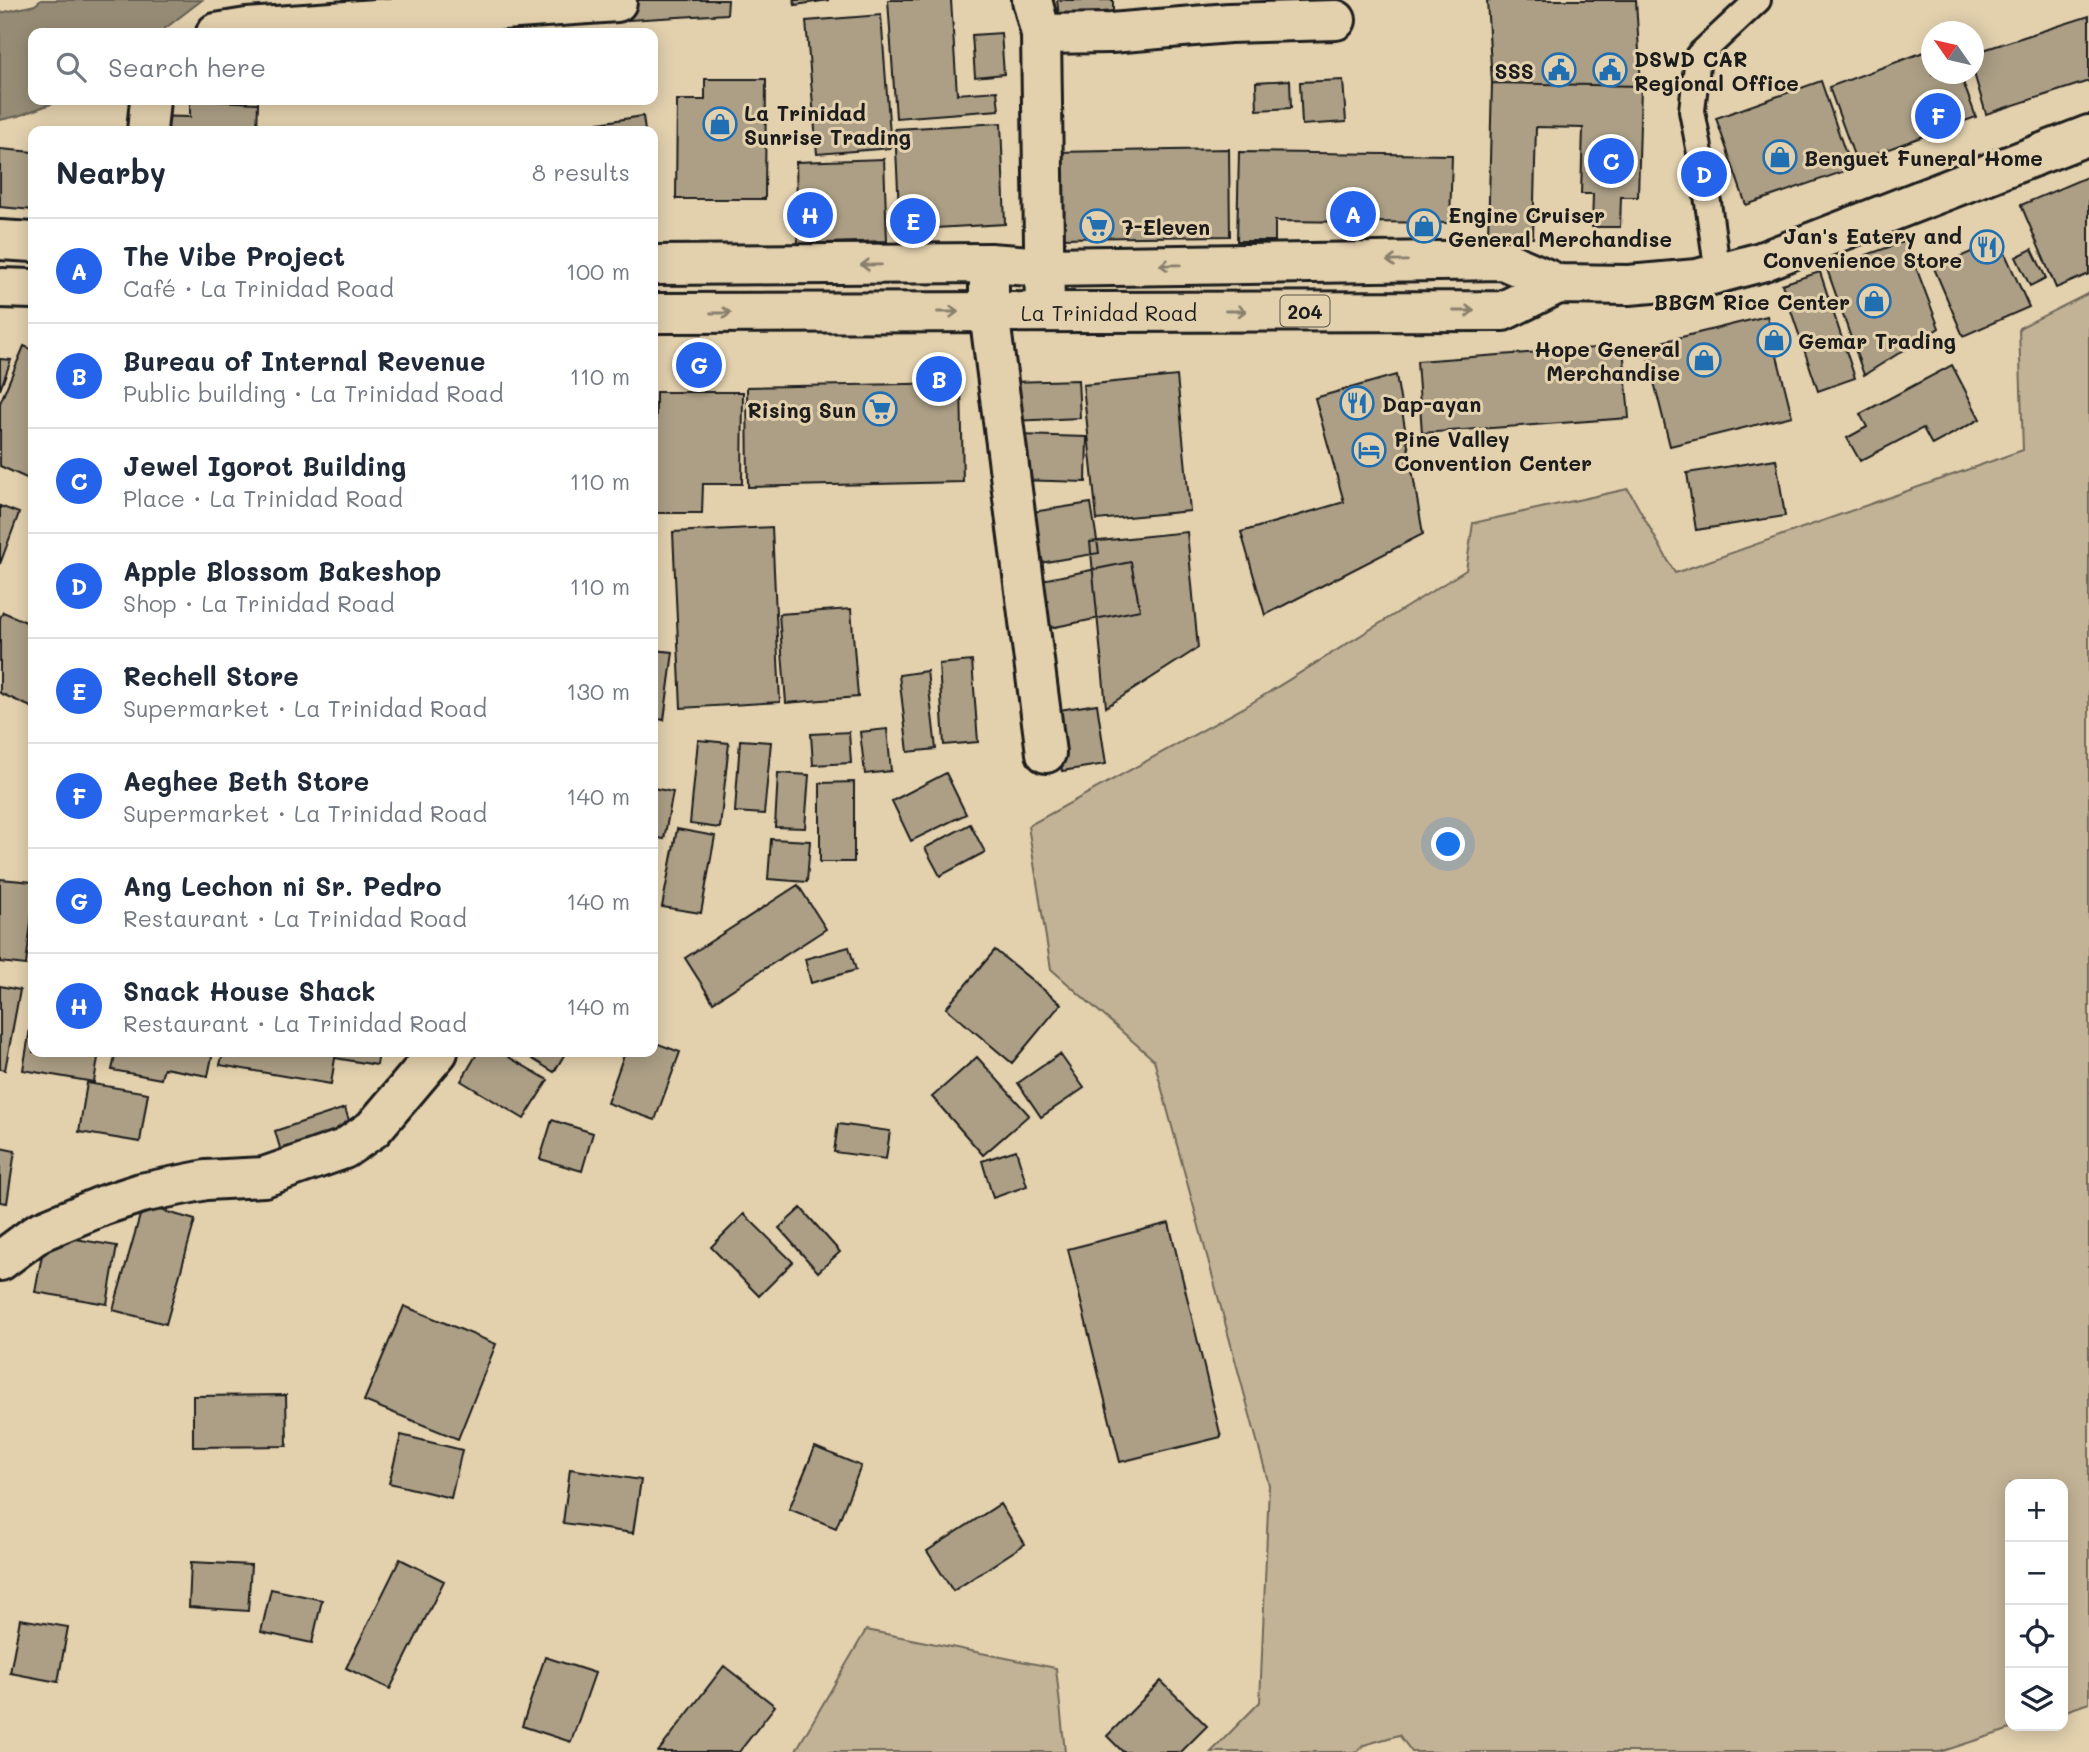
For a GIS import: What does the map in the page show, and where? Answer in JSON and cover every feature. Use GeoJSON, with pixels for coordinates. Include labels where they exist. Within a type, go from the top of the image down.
{"type":"FeatureCollection","features":[{"type":"Feature","properties":{"kind":"main road"},"geometry":{"type":"LineString","coordinates":[[247,28],[617,2]]}},
{"type":"Feature","properties":{"kind":"main road"},"geometry":{"type":"LineString","coordinates":[[1045,312],[1037,17],[1111,33],[1227,11],[1336,20]]}},
{"type":"Feature","properties":{"kind":"main road"},"geometry":{"type":"LineString","coordinates":[[147,126],[150,105]]}},
{"type":"Feature","properties":{"kind":"main road","name":"La Trinidad Road"},"geometry":{"type":"LineString","coordinates":[[658,265],[989,263],[1045,267],[1503,260],[1558,284],[1629,285],[1697,279],[1760,262],[2089,135]]}},
{"type":"Feature","properties":{"kind":"main road"},"geometry":{"type":"LineString","coordinates":[[0,240],[28,242]]}},
{"type":"Feature","properties":{"kind":"main road"},"geometry":{"type":"LineString","coordinates":[[989,263],[989,312],[1046,753]]}},
{"type":"Feature","properties":{"kind":"main road","name":"La Trinidad Road"},"geometry":{"type":"LineString","coordinates":[[658,313],[1503,311],[1558,284]]}},
{"type":"Feature","properties":{"kind":"main road"},"geometry":{"type":"LineString","coordinates":[[0,288],[28,289]]}},
{"type":"Feature","properties":{"kind":"main road"},"geometry":{"type":"LineString","coordinates":[[0,1261],[39,1231],[104,1205],[141,1193],[206,1180],[264,1177],[344,1149],[373,1129],[434,1057]]}},
{"type":"Feature","properties":{"kind":"lane"},"geometry":{"type":"LineString","coordinates":[[1718,274],[1692,111],[1699,56],[1758,0]]}},
{"type":"Feature","properties":{"kind":"shaded area"},"geometry":{"type":"Polygon","coordinates":[[[41,0],[202,0],[166,28],[28,28],[28,105],[48,105],[0,120],[0,13],[35,5],[41,0]]]}},
{"type":"Feature","properties":{"kind":"shaded area"},"geometry":{"type":"Polygon","coordinates":[[[2089,293],[2089,1703],[2068,1710],[2068,1479],[2005,1479],[2005,1731],[1940,1752],[1412,1752],[1399,1735],[1364,1745],[1356,1752],[1211,1752],[1260,1702],[1269,1485],[1154,1060],[1051,969],[1028,826],[1245,707],[1466,570],[1473,523],[1628,489],[1675,573],[2023,450],[2019,328],[2089,293]]]}},
{"type":"Feature","properties":{"kind":"shaded area"},"geometry":{"type":"Polygon","coordinates":[[[866,1630],[1056,1668],[1065,1752],[795,1752],[866,1630]]]}},
{"type":"Feature","properties":{"kind":"building"},"geometry":{"type":"Polygon","coordinates":[[[625,0],[728,0],[727,14],[629,20],[625,0]]]}},
{"type":"Feature","properties":{"kind":"building"},"geometry":{"type":"Polygon","coordinates":[[[794,0],[829,0],[795,5],[794,0]]]}},
{"type":"Feature","properties":{"kind":"building"},"geometry":{"type":"Polygon","coordinates":[[[888,0],[951,0],[957,94],[997,91],[999,110],[896,118],[888,0]]]}},
{"type":"Feature","properties":{"kind":"building"},"geometry":{"type":"Polygon","coordinates":[[[1057,0],[1113,0],[1113,11],[1059,16],[1057,0]]]}},
{"type":"Feature","properties":{"kind":"building"},"geometry":{"type":"Polygon","coordinates":[[[1487,0],[1636,0],[1641,86],[1492,83],[1487,0]]]}},
{"type":"Feature","properties":{"kind":"building"},"geometry":{"type":"Polygon","coordinates":[[[881,15],[891,148],[817,154],[806,21],[881,15]]]}},
{"type":"Feature","properties":{"kind":"building"},"geometry":{"type":"Polygon","coordinates":[[[2089,16],[2089,81],[1986,114],[1977,84],[1984,84],[1984,50],[2089,16]]]}},
{"type":"Feature","properties":{"kind":"building"},"geometry":{"type":"Polygon","coordinates":[[[1001,33],[1004,74],[975,77],[972,35],[1001,33]]]}},
{"type":"Feature","properties":{"kind":"building"},"geometry":{"type":"Polygon","coordinates":[[[1921,53],[1921,84],[1964,84],[1976,117],[1856,161],[1829,87],[1921,53]]]}},
{"type":"Feature","properties":{"kind":"building"},"geometry":{"type":"Polygon","coordinates":[[[705,79],[766,79],[765,199],[676,199],[677,100],[705,100],[705,79]]]}},
{"type":"Feature","properties":{"kind":"building"},"geometry":{"type":"Polygon","coordinates":[[[1290,80],[1291,108],[1257,110],[1256,82],[1290,80]]]}},
{"type":"Feature","properties":{"kind":"building"},"geometry":{"type":"Polygon","coordinates":[[[1343,80],[1346,122],[1302,125],[1300,82],[1343,80]]]}},
{"type":"Feature","properties":{"kind":"building"},"geometry":{"type":"Polygon","coordinates":[[[1821,81],[1851,169],[1746,205],[1716,118],[1821,81]]]}},
{"type":"Feature","properties":{"kind":"building"},"geometry":{"type":"Polygon","coordinates":[[[1492,83],[1641,86],[1638,197],[1621,197],[1620,227],[1592,227],[1593,194],[1581,194],[1583,128],[1536,127],[1533,238],[1488,237],[1492,83]]]}},
{"type":"Feature","properties":{"kind":"building"},"geometry":{"type":"Polygon","coordinates":[[[190,105],[258,105],[257,126],[148,126],[148,116],[190,117],[190,105]]]}},
{"type":"Feature","properties":{"kind":"building"},"geometry":{"type":"Polygon","coordinates":[[[643,116],[644,126],[580,126],[643,116]]]}},
{"type":"Feature","properties":{"kind":"building"},"geometry":{"type":"Polygon","coordinates":[[[1001,123],[1005,224],[900,230],[895,129],[1001,123]]]}},
{"type":"Feature","properties":{"kind":"building"},"geometry":{"type":"Polygon","coordinates":[[[0,149],[28,152],[28,210],[0,207],[0,149]]]}},
{"type":"Feature","properties":{"kind":"building"},"geometry":{"type":"Polygon","coordinates":[[[1229,149],[1230,236],[1056,238],[1055,152],[1229,149]]]}},
{"type":"Feature","properties":{"kind":"building"},"geometry":{"type":"Polygon","coordinates":[[[1239,152],[1452,155],[1450,223],[1275,221],[1275,241],[1237,241],[1239,152]]]}},
{"type":"Feature","properties":{"kind":"building"},"geometry":{"type":"Polygon","coordinates":[[[884,159],[887,241],[798,244],[796,162],[884,159]]]}},
{"type":"Feature","properties":{"kind":"building"},"geometry":{"type":"Polygon","coordinates":[[[2089,176],[2089,274],[2056,288],[2021,205],[2089,176]]]}},
{"type":"Feature","properties":{"kind":"building"},"geometry":{"type":"Polygon","coordinates":[[[1999,240],[2029,307],[1963,336],[1934,268],[1999,240]]]}},
{"type":"Feature","properties":{"kind":"building"},"geometry":{"type":"Polygon","coordinates":[[[1906,241],[1939,328],[1864,375],[1827,269],[1906,241]]]}},
{"type":"Feature","properties":{"kind":"building"},"geometry":{"type":"Polygon","coordinates":[[[2032,249],[2046,278],[2030,286],[2016,257],[2032,249]]]}},
{"type":"Feature","properties":{"kind":"building"},"geometry":{"type":"Polygon","coordinates":[[[1820,272],[1855,378],[1818,391],[1782,284],[1820,272]]]}},
{"type":"Feature","properties":{"kind":"building"},"geometry":{"type":"Polygon","coordinates":[[[1767,316],[1792,416],[1670,446],[1645,346],[1767,316]]]}},
{"type":"Feature","properties":{"kind":"building"},"geometry":{"type":"Polygon","coordinates":[[[24,346],[28,348],[28,479],[0,466],[0,403],[24,346]]]}},
{"type":"Feature","properties":{"kind":"building"},"geometry":{"type":"Polygon","coordinates":[[[1623,346],[1629,418],[1422,433],[1417,361],[1623,346]]]}},
{"type":"Feature","properties":{"kind":"building"},"geometry":{"type":"Polygon","coordinates":[[[0,359],[11,360],[0,390],[0,359]]]}},
{"type":"Feature","properties":{"kind":"building"},"geometry":{"type":"Polygon","coordinates":[[[1952,365],[1980,419],[1932,445],[1923,428],[1860,461],[1847,438],[1867,427],[1860,414],[1952,365]]]}},
{"type":"Feature","properties":{"kind":"building","name":"Pine Valley Convention Center"},"geometry":{"type":"Polygon","coordinates":[[[1396,375],[1423,534],[1265,615],[1241,532],[1344,502],[1315,398],[1396,375]]]}},
{"type":"Feature","properties":{"kind":"building"},"geometry":{"type":"Polygon","coordinates":[[[1177,376],[1190,511],[1097,520],[1083,385],[1177,376]]]}},
{"type":"Feature","properties":{"kind":"building"},"geometry":{"type":"Polygon","coordinates":[[[1078,380],[1080,418],[1012,421],[1011,382],[1078,380]]]}},
{"type":"Feature","properties":{"kind":"building"},"geometry":{"type":"Polygon","coordinates":[[[961,383],[963,482],[748,487],[747,387],[961,383]]]}},
{"type":"Feature","properties":{"kind":"building"},"geometry":{"type":"Polygon","coordinates":[[[658,392],[743,392],[742,484],[703,484],[702,513],[658,513],[658,392]]]}},
{"type":"Feature","properties":{"kind":"building"},"geometry":{"type":"Polygon","coordinates":[[[1019,435],[1087,437],[1086,482],[1017,480],[1019,435]]]}},
{"type":"Feature","properties":{"kind":"building"},"geometry":{"type":"Polygon","coordinates":[[[1776,459],[1785,516],[1696,530],[1687,473],[1776,459]]]}},
{"type":"Feature","properties":{"kind":"building"},"geometry":{"type":"Polygon","coordinates":[[[1091,503],[1099,553],[1034,564],[1026,513],[1091,503]]]}},
{"type":"Feature","properties":{"kind":"building"},"geometry":{"type":"Polygon","coordinates":[[[0,506],[19,513],[0,564],[0,506]]]}},
{"type":"Feature","properties":{"kind":"building"},"geometry":{"type":"Polygon","coordinates":[[[772,527],[780,702],[681,708],[673,532],[772,527]]]}},
{"type":"Feature","properties":{"kind":"building"},"geometry":{"type":"Polygon","coordinates":[[[1187,532],[1198,648],[1106,707],[1090,542],[1187,532]]]}},
{"type":"Feature","properties":{"kind":"building"},"geometry":{"type":"Polygon","coordinates":[[[1131,562],[1140,610],[1045,629],[1037,581],[1131,562]]]}},
{"type":"Feature","properties":{"kind":"building"},"geometry":{"type":"Polygon","coordinates":[[[851,609],[858,697],[786,703],[779,614],[851,609]]]}},
{"type":"Feature","properties":{"kind":"building"},"geometry":{"type":"Polygon","coordinates":[[[3,612],[28,623],[28,706],[0,693],[0,618],[3,612]]]}},
{"type":"Feature","properties":{"kind":"building"},"geometry":{"type":"Polygon","coordinates":[[[658,650],[673,652],[664,720],[658,719],[658,650]]]}},
{"type":"Feature","properties":{"kind":"building"},"geometry":{"type":"Polygon","coordinates":[[[972,661],[978,742],[944,745],[939,664],[972,661]]]}},
{"type":"Feature","properties":{"kind":"building"},"geometry":{"type":"Polygon","coordinates":[[[927,671],[936,749],[908,752],[899,675],[927,671]]]}},
{"type":"Feature","properties":{"kind":"building"},"geometry":{"type":"Polygon","coordinates":[[[1097,704],[1106,764],[1062,771],[1053,711],[1097,704]]]}},
{"type":"Feature","properties":{"kind":"building"},"geometry":{"type":"Polygon","coordinates":[[[887,729],[891,771],[865,774],[860,732],[887,729]]]}},
{"type":"Feature","properties":{"kind":"building"},"geometry":{"type":"Polygon","coordinates":[[[849,732],[851,763],[813,765],[811,734],[849,732]]]}},
{"type":"Feature","properties":{"kind":"building"},"geometry":{"type":"Polygon","coordinates":[[[698,740],[729,743],[720,828],[690,824],[698,740]]]}},
{"type":"Feature","properties":{"kind":"building"},"geometry":{"type":"Polygon","coordinates":[[[740,740],[771,742],[764,814],[735,812],[740,740]]]}},
{"type":"Feature","properties":{"kind":"building"},"geometry":{"type":"Polygon","coordinates":[[[778,773],[809,775],[805,828],[775,827],[778,773]]]}},
{"type":"Feature","properties":{"kind":"building"},"geometry":{"type":"Polygon","coordinates":[[[946,773],[966,814],[911,841],[892,801],[946,773]]]}},
{"type":"Feature","properties":{"kind":"building"},"geometry":{"type":"Polygon","coordinates":[[[854,782],[854,862],[820,862],[820,783],[854,782]]]}},
{"type":"Feature","properties":{"kind":"building"},"geometry":{"type":"Polygon","coordinates":[[[658,789],[673,792],[664,839],[658,838],[658,789]]]}},
{"type":"Feature","properties":{"kind":"building"},"geometry":{"type":"Polygon","coordinates":[[[970,824],[985,852],[940,876],[925,848],[970,824]]]}},
{"type":"Feature","properties":{"kind":"building"},"geometry":{"type":"Polygon","coordinates":[[[677,829],[715,836],[701,913],[662,907],[677,829]]]}},
{"type":"Feature","properties":{"kind":"building"},"geometry":{"type":"Polygon","coordinates":[[[771,839],[810,841],[807,882],[768,879],[771,839]]]}},
{"type":"Feature","properties":{"kind":"building"},"geometry":{"type":"Polygon","coordinates":[[[0,879],[28,882],[26,965],[0,962],[0,879]]]}},
{"type":"Feature","properties":{"kind":"building"},"geometry":{"type":"Polygon","coordinates":[[[798,885],[826,929],[713,1002],[685,958],[798,885]]]}},
{"type":"Feature","properties":{"kind":"building"},"geometry":{"type":"Polygon","coordinates":[[[849,947],[856,970],[811,983],[805,959],[849,947]]]}},
{"type":"Feature","properties":{"kind":"building"},"geometry":{"type":"Polygon","coordinates":[[[995,950],[1061,1004],[1012,1063],[946,1008],[995,950]]]}},
{"type":"Feature","properties":{"kind":"building"},"geometry":{"type":"Polygon","coordinates":[[[0,986],[20,990],[5,1070],[0,1069],[0,986]]]}},
{"type":"Feature","properties":{"kind":"building"},"geometry":{"type":"Polygon","coordinates":[[[28,1040],[28,1057],[98,1057],[94,1082],[23,1070],[28,1040]]]}},
{"type":"Feature","properties":{"kind":"building"},"geometry":{"type":"Polygon","coordinates":[[[658,1044],[680,1052],[655,1120],[607,1103],[623,1057],[658,1057],[658,1044]]]}},
{"type":"Feature","properties":{"kind":"building"},"geometry":{"type":"Polygon","coordinates":[[[1060,1054],[1084,1088],[1041,1117],[1018,1083],[1060,1054]]]}},
{"type":"Feature","properties":{"kind":"building"},"geometry":{"type":"Polygon","coordinates":[[[115,1057],[212,1057],[208,1076],[164,1068],[161,1079],[112,1070],[115,1057]]]}},
{"type":"Feature","properties":{"kind":"building"},"geometry":{"type":"Polygon","coordinates":[[[222,1057],[378,1057],[377,1065],[335,1058],[331,1084],[220,1065],[222,1057]]]}},
{"type":"Feature","properties":{"kind":"building"},"geometry":{"type":"Polygon","coordinates":[[[475,1057],[509,1057],[548,1080],[524,1119],[461,1081],[475,1057]]]}},
{"type":"Feature","properties":{"kind":"building"},"geometry":{"type":"Polygon","coordinates":[[[529,1057],[563,1057],[554,1072],[529,1057]]]}},
{"type":"Feature","properties":{"kind":"building"},"geometry":{"type":"Polygon","coordinates":[[[977,1057],[1029,1115],[983,1155],[932,1097],[977,1057]]]}},
{"type":"Feature","properties":{"kind":"building"},"geometry":{"type":"Polygon","coordinates":[[[87,1083],[148,1093],[140,1142],[79,1132],[87,1083]]]}},
{"type":"Feature","properties":{"kind":"building"},"geometry":{"type":"Polygon","coordinates":[[[345,1108],[353,1133],[282,1155],[275,1131],[345,1108]]]}},
{"type":"Feature","properties":{"kind":"building"},"geometry":{"type":"Polygon","coordinates":[[[552,1120],[593,1133],[582,1171],[540,1159],[552,1120]]]}},
{"type":"Feature","properties":{"kind":"building"},"geometry":{"type":"Polygon","coordinates":[[[838,1124],[890,1131],[886,1159],[834,1152],[838,1124]]]}},
{"type":"Feature","properties":{"kind":"building"},"geometry":{"type":"Polygon","coordinates":[[[0,1148],[15,1151],[7,1203],[0,1202],[0,1148]]]}},
{"type":"Feature","properties":{"kind":"building"},"geometry":{"type":"Polygon","coordinates":[[[1016,1150],[1027,1186],[993,1198],[982,1161],[1016,1150]]]}},
{"type":"Feature","properties":{"kind":"building"},"geometry":{"type":"Polygon","coordinates":[[[143,1205],[195,1220],[166,1324],[113,1310],[143,1205]]]}},
{"type":"Feature","properties":{"kind":"building"},"geometry":{"type":"Polygon","coordinates":[[[801,1208],[840,1252],[818,1272],[779,1228],[801,1208]]]}},
{"type":"Feature","properties":{"kind":"building"},"geometry":{"type":"Polygon","coordinates":[[[744,1214],[793,1262],[759,1296],[711,1247],[744,1214]]]}},
{"type":"Feature","properties":{"kind":"building"},"geometry":{"type":"Polygon","coordinates":[[[1169,1223],[1221,1437],[1120,1462],[1068,1249],[1169,1223]]]}},
{"type":"Feature","properties":{"kind":"building"},"geometry":{"type":"Polygon","coordinates":[[[46,1234],[117,1246],[107,1304],[35,1292],[46,1234]]]}},
{"type":"Feature","properties":{"kind":"building"},"geometry":{"type":"Polygon","coordinates":[[[404,1306],[496,1344],[458,1439],[364,1401],[404,1306]]]}},
{"type":"Feature","properties":{"kind":"building"},"geometry":{"type":"Polygon","coordinates":[[[286,1395],[287,1446],[193,1447],[193,1396],[286,1395]]]}},
{"type":"Feature","properties":{"kind":"building"},"geometry":{"type":"Polygon","coordinates":[[[401,1435],[462,1450],[451,1498],[389,1483],[401,1435]]]}},
{"type":"Feature","properties":{"kind":"building"},"geometry":{"type":"Polygon","coordinates":[[[815,1447],[861,1466],[836,1528],[789,1509],[815,1447]]]}},
{"type":"Feature","properties":{"kind":"building"},"geometry":{"type":"Polygon","coordinates":[[[570,1469],[641,1480],[633,1533],[563,1523],[570,1469]]]}},
{"type":"Feature","properties":{"kind":"building"},"geometry":{"type":"Polygon","coordinates":[[[1000,1504],[1025,1544],[953,1591],[927,1551],[1000,1504]]]}},
{"type":"Feature","properties":{"kind":"building"},"geometry":{"type":"Polygon","coordinates":[[[400,1559],[444,1581],[390,1689],[346,1668],[400,1559]]]}},
{"type":"Feature","properties":{"kind":"building"},"geometry":{"type":"Polygon","coordinates":[[[191,1562],[251,1565],[248,1611],[189,1607],[191,1562]]]}},
{"type":"Feature","properties":{"kind":"building"},"geometry":{"type":"Polygon","coordinates":[[[271,1589],[322,1600],[312,1643],[261,1632],[271,1589]]]}},
{"type":"Feature","properties":{"kind":"building"},"geometry":{"type":"Polygon","coordinates":[[[20,1619],[68,1627],[58,1682],[10,1673],[20,1619]]]}},
{"type":"Feature","properties":{"kind":"building"},"geometry":{"type":"Polygon","coordinates":[[[545,1657],[595,1673],[571,1742],[522,1726],[545,1657]]]}},
{"type":"Feature","properties":{"kind":"building"},"geometry":{"type":"Polygon","coordinates":[[[724,1666],[775,1706],[739,1752],[658,1752],[724,1666]]]}},
{"type":"Feature","properties":{"kind":"building"},"geometry":{"type":"Polygon","coordinates":[[[1161,1681],[1207,1726],[1181,1752],[1123,1752],[1107,1736],[1161,1681]]]}},
{"type":"Feature","properties":{"kind":"place","name":"SSS"},"geometry":{"type":"Point","coordinates":[1559,70]}},
{"type":"Feature","properties":{"kind":"place","name":"DSWD CAR Regional Office"},"geometry":{"type":"Point","coordinates":[1610,70]}},
{"type":"Feature","properties":{"kind":"place","name":"Aeghee Beth Store"},"geometry":{"type":"Point","coordinates":[1938,116]}},
{"type":"Feature","properties":{"kind":"place","name":"La Trinidad Sunrise Trading"},"geometry":{"type":"Point","coordinates":[720,124]}},
{"type":"Feature","properties":{"kind":"place","name":"Benguet Funeral Home"},"geometry":{"type":"Point","coordinates":[1780,157]}},
{"type":"Feature","properties":{"kind":"place","name":"Jewel Igorot Building"},"geometry":{"type":"Point","coordinates":[1611,161]}},
{"type":"Feature","properties":{"kind":"place","name":"Apple Blossom Bakeshop"},"geometry":{"type":"Point","coordinates":[1704,174]}},
{"type":"Feature","properties":{"kind":"place","name":"The Vibe Project"},"geometry":{"type":"Point","coordinates":[1353,214]}},
{"type":"Feature","properties":{"kind":"place","name":"Snack House Shack"},"geometry":{"type":"Point","coordinates":[810,215]}},
{"type":"Feature","properties":{"kind":"place","name":"Rechell Store"},"geometry":{"type":"Point","coordinates":[913,221]}},
{"type":"Feature","properties":{"kind":"place","name":"7-Eleven"},"geometry":{"type":"Point","coordinates":[1097,226]}},
{"type":"Feature","properties":{"kind":"place","name":"Engine Cruiser General Merchandise"},"geometry":{"type":"Point","coordinates":[1424,226]}},
{"type":"Feature","properties":{"kind":"place","name":"Jan's Eatery and Convenience Store"},"geometry":{"type":"Point","coordinates":[1987,247]}},
{"type":"Feature","properties":{"kind":"place","name":"BBGM Rice Center"},"geometry":{"type":"Point","coordinates":[1874,301]}},
{"type":"Feature","properties":{"kind":"place","name":"Gemar Trading"},"geometry":{"type":"Point","coordinates":[1774,340]}},
{"type":"Feature","properties":{"kind":"place","name":"Hope General Merchandise"},"geometry":{"type":"Point","coordinates":[1704,360]}},
{"type":"Feature","properties":{"kind":"place","name":"Ang Lechon ni Sr. Pedro"},"geometry":{"type":"Point","coordinates":[699,365]}},
{"type":"Feature","properties":{"kind":"place","name":"Bureau of Internal Revenue"},"geometry":{"type":"Point","coordinates":[939,379]}},
{"type":"Feature","properties":{"kind":"place","name":"Dap-ayan"},"geometry":{"type":"Point","coordinates":[1357,403]}},
{"type":"Feature","properties":{"kind":"place","name":"Rising Sun"},"geometry":{"type":"Point","coordinates":[880,409]}},
{"type":"Feature","properties":{"kind":"place","name":"Pine Valley Convention Center"},"geometry":{"type":"Point","coordinates":[1369,450]}}]}
